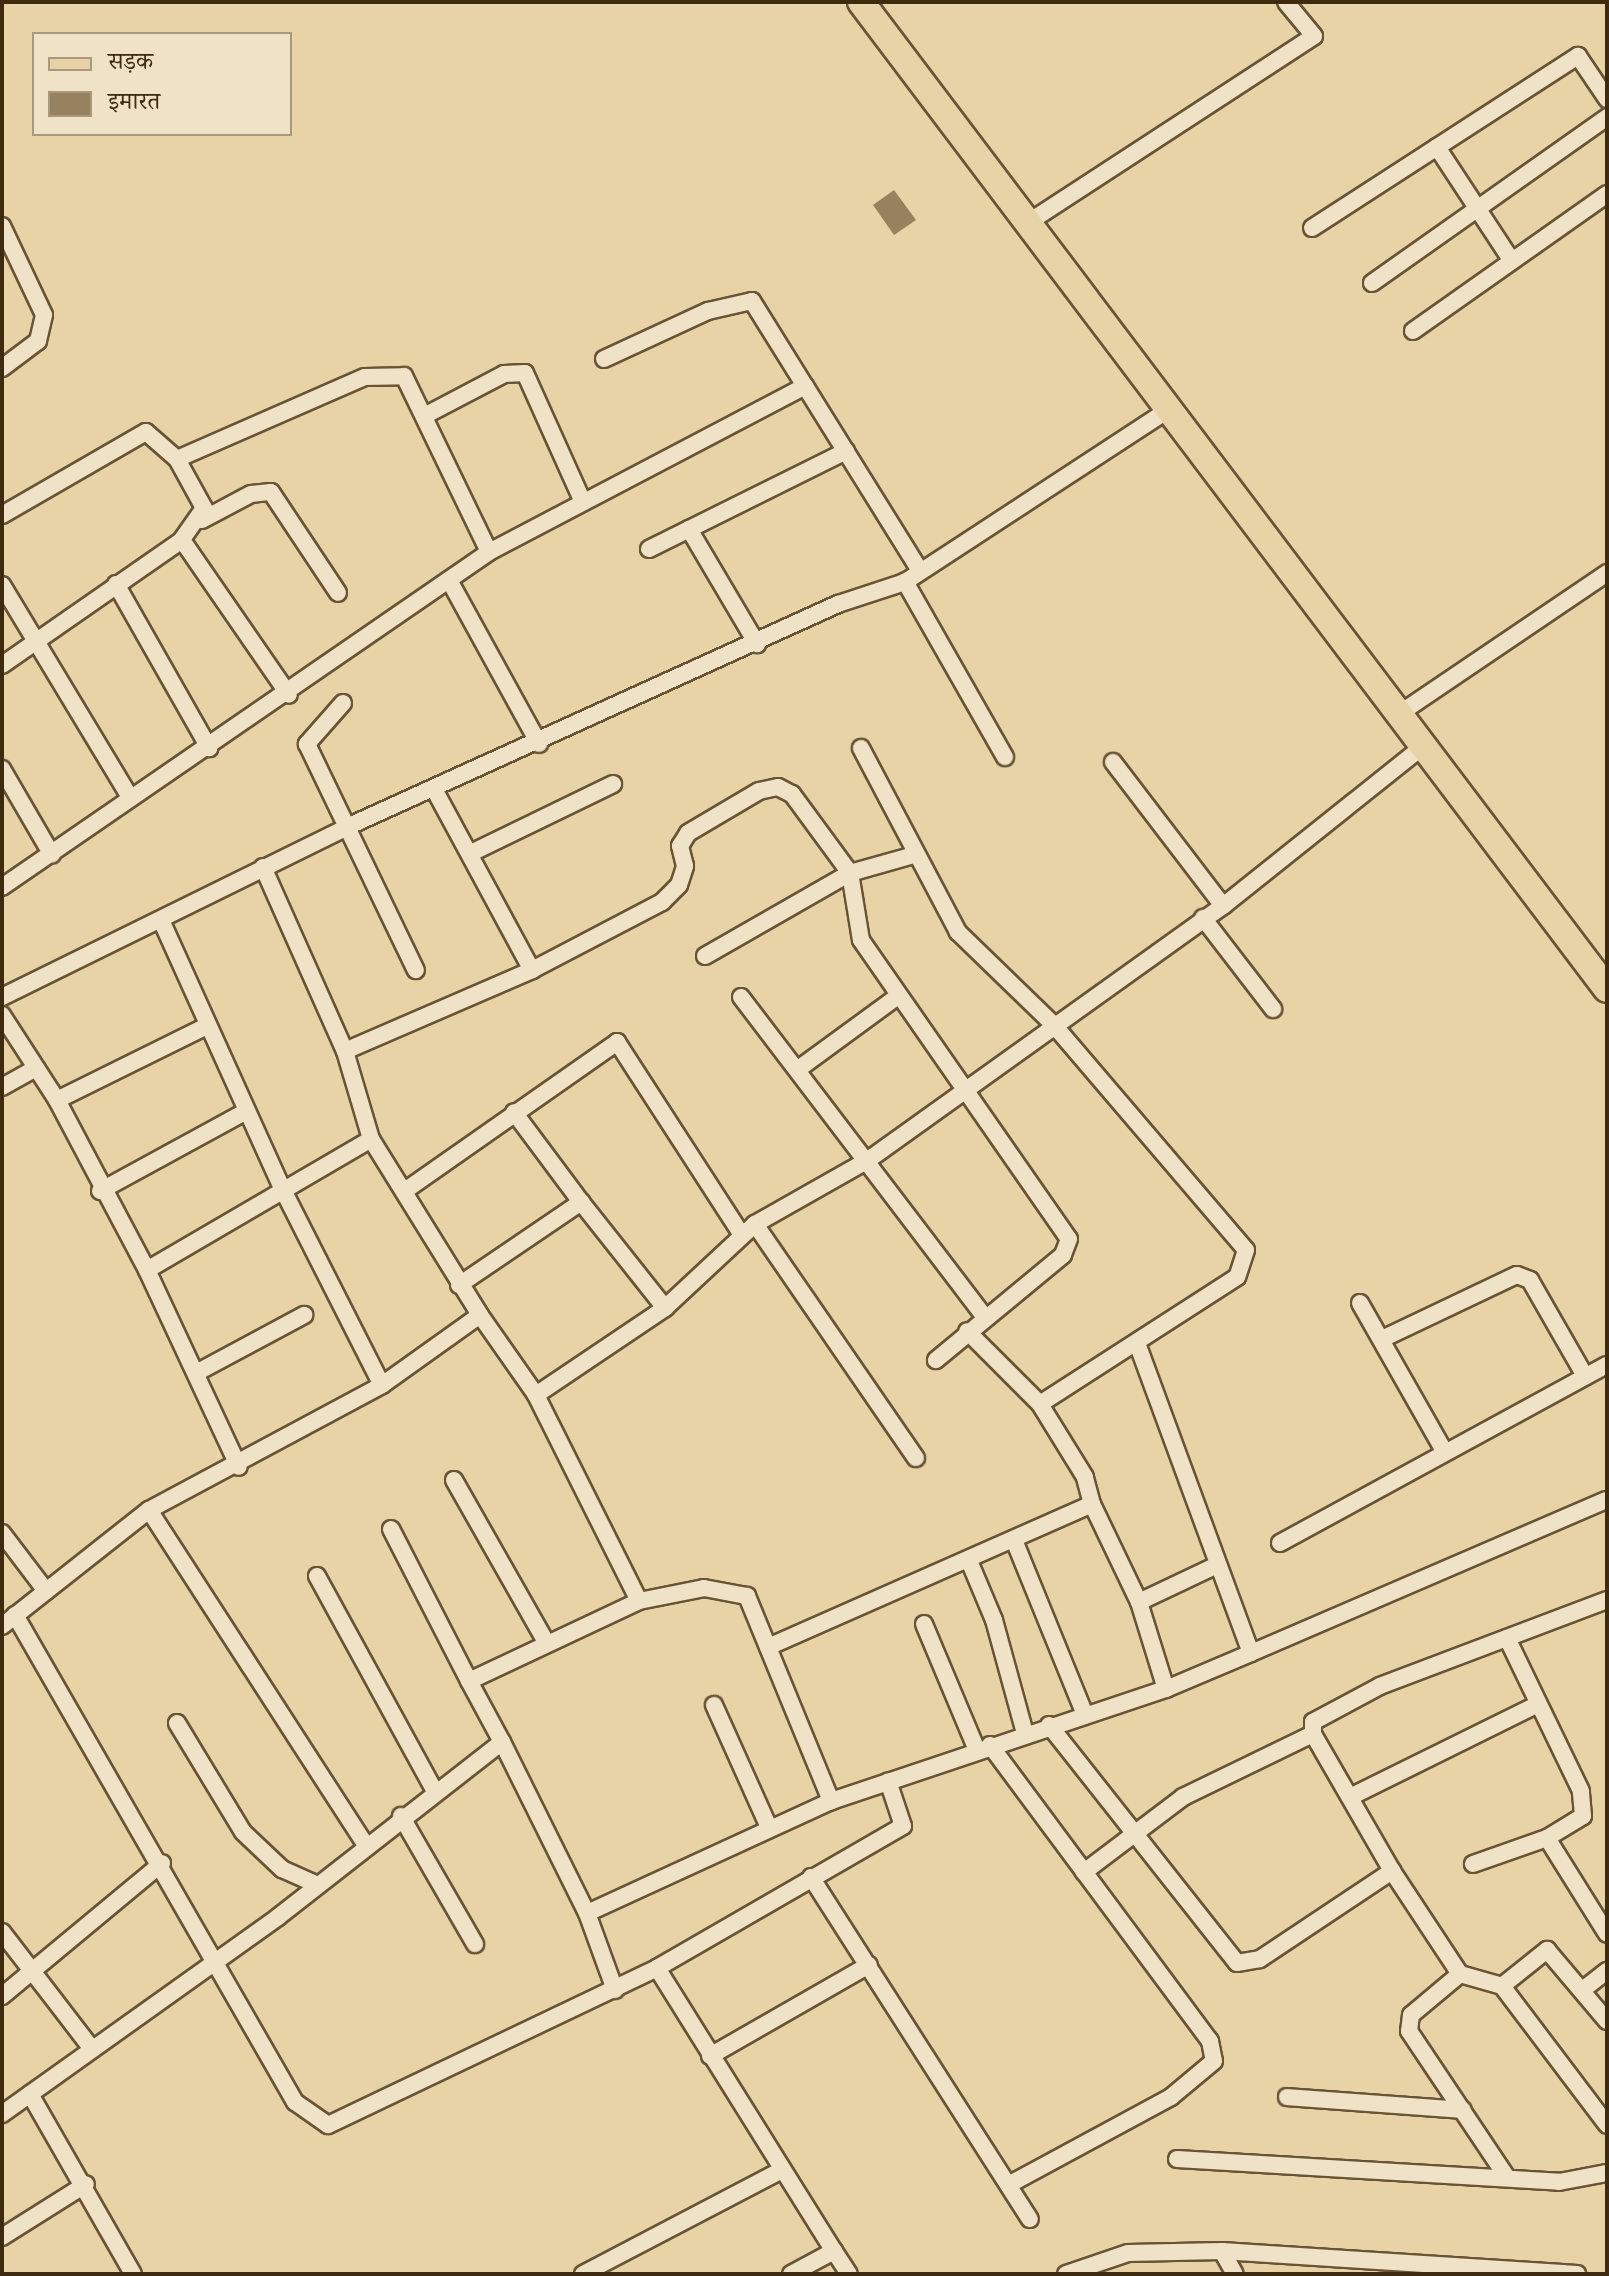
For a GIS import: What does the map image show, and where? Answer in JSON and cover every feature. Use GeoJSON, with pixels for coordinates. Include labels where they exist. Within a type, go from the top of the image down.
{"type":"FeatureCollection","features":[{"type":"Feature","properties":{"kind":"main road"},"geometry":{"type":"LineString","coordinates":[[861,2],[1168,410],[1402,712],[1607,989]]}},
{"type":"Feature","properties":{"kind":"street"},"geometry":{"type":"LineString","coordinates":[[1029,222],[1314,36],[1291,4]]}},
{"type":"Feature","properties":{"kind":"street"},"geometry":{"type":"LineString","coordinates":[[1312,228],[1578,56],[1607,99]]}},
{"type":"Feature","properties":{"kind":"street"},"geometry":{"type":"LineString","coordinates":[[1372,283],[1607,117]]}},
{"type":"Feature","properties":{"kind":"street"},"geometry":{"type":"LineString","coordinates":[[1437,147],[1512,261]]}},
{"type":"Feature","properties":{"kind":"street"},"geometry":{"type":"LineString","coordinates":[[1413,331],[1607,194]]}},
{"type":"Feature","properties":{"kind":"street"},"geometry":{"type":"LineString","coordinates":[[2,226],[44,315],[38,341],[2,368]]}},
{"type":"Feature","properties":{"kind":"street"},"geometry":{"type":"LineString","coordinates":[[604,359],[708,311],[752,301],[920,571]]}},
{"type":"Feature","properties":{"kind":"street"},"geometry":{"type":"LineString","coordinates":[[177,459],[386,372],[404,376],[426,415],[489,552]]}},
{"type":"Feature","properties":{"kind":"street"},"geometry":{"type":"LineString","coordinates":[[426,415],[504,374],[525,373],[583,502]]}},
{"type":"Feature","properties":{"kind":"street"},"geometry":{"type":"LineString","coordinates":[[2,887],[52,855],[130,797],[289,695],[489,552],[805,386]]}},
{"type":"Feature","properties":{"kind":"street"},"geometry":{"type":"LineString","coordinates":[[2,997],[349,826],[539,744],[757,644],[905,582],[1168,410]]}},
{"type":"Feature","properties":{"kind":"street"},"geometry":{"type":"LineString","coordinates":[[2,515],[130,435],[160,437],[197,491],[202,520]]}},
{"type":"Feature","properties":{"kind":"street"},"geometry":{"type":"LineString","coordinates":[[649,549],[846,451]]}},
{"type":"Feature","properties":{"kind":"street"},"geometry":{"type":"LineString","coordinates":[[2,665],[182,540],[202,520],[251,494],[271,492],[338,593]]}},
{"type":"Feature","properties":{"kind":"street"},"geometry":{"type":"LineString","coordinates":[[689,529],[757,644]]}},
{"type":"Feature","properties":{"kind":"street"},"geometry":{"type":"LineString","coordinates":[[182,540],[289,695]]}},
{"type":"Feature","properties":{"kind":"street"},"geometry":{"type":"LineString","coordinates":[[1402,712],[1607,573]]}},
{"type":"Feature","properties":{"kind":"street"},"geometry":{"type":"LineString","coordinates":[[449,580],[539,744]]}},
{"type":"Feature","properties":{"kind":"street"},"geometry":{"type":"LineString","coordinates":[[905,582],[1005,757]]}},
{"type":"Feature","properties":{"kind":"street"},"geometry":{"type":"LineString","coordinates":[[116,584],[209,748]]}},
{"type":"Feature","properties":{"kind":"street"},"geometry":{"type":"LineString","coordinates":[[2,585],[130,797]]}},
{"type":"Feature","properties":{"kind":"street"},"geometry":{"type":"LineString","coordinates":[[343,703],[307,744],[416,970]]}},
{"type":"Feature","properties":{"kind":"street"},"geometry":{"type":"LineString","coordinates":[[536,1395],[665,1308],[748,1229],[868,1160],[1053,1024],[1223,906],[1426,744]]}},
{"type":"Feature","properties":{"kind":"street"},"geometry":{"type":"LineString","coordinates":[[861,748],[914,855],[958,932],[1053,1024],[1246,1250],[1237,1277],[1040,1404]]}},
{"type":"Feature","properties":{"kind":"street"},"geometry":{"type":"LineString","coordinates":[[1113,762],[1223,906]]}},
{"type":"Feature","properties":{"kind":"street"},"geometry":{"type":"LineString","coordinates":[[2,769],[52,855]]}},
{"type":"Feature","properties":{"kind":"street"},"geometry":{"type":"LineString","coordinates":[[471,853],[613,784]]}},
{"type":"Feature","properties":{"kind":"street"},"geometry":{"type":"LineString","coordinates":[[345,1051],[532,970],[662,902],[679,885],[685,866],[680,846],[688,833],[759,791],[778,787],[792,794],[850,873],[861,940],[898,996],[967,1086],[1069,1239],[1063,1255],[967,1331],[936,1360]]}},
{"type":"Feature","properties":{"kind":"street"},"geometry":{"type":"LineString","coordinates":[[434,789],[532,970]]}},
{"type":"Feature","properties":{"kind":"street"},"geometry":{"type":"LineString","coordinates":[[705,956],[850,873],[914,855]]}},
{"type":"Feature","properties":{"kind":"street"},"geometry":{"type":"LineString","coordinates":[[263,867],[345,1051],[371,1139],[406,1190],[459,1285],[536,1395],[639,1601]]}},
{"type":"Feature","properties":{"kind":"street"},"geometry":{"type":"LineString","coordinates":[[1203,918],[1273,1009]]}},
{"type":"Feature","properties":{"kind":"street"},"geometry":{"type":"LineString","coordinates":[[161,920],[284,1192],[382,1385]]}},
{"type":"Feature","properties":{"kind":"street"},"geometry":{"type":"LineString","coordinates":[[801,1067],[898,996]]}},
{"type":"Feature","properties":{"kind":"street"},"geometry":{"type":"LineString","coordinates":[[741,997],[801,1067],[985,1317]]}},
{"type":"Feature","properties":{"kind":"street"},"geometry":{"type":"LineString","coordinates":[[2,1015],[57,1100],[100,1191],[147,1270],[239,1467]]}},
{"type":"Feature","properties":{"kind":"street"},"geometry":{"type":"LineString","coordinates":[[57,1100],[207,1026]]}},
{"type":"Feature","properties":{"kind":"street"},"geometry":{"type":"LineString","coordinates":[[406,1190],[617,1042],[748,1229],[916,1458]]}},
{"type":"Feature","properties":{"kind":"street"},"geometry":{"type":"LineString","coordinates":[[2,1087],[36,1068]]}},
{"type":"Feature","properties":{"kind":"street"},"geometry":{"type":"LineString","coordinates":[[100,1191],[247,1111]]}},
{"type":"Feature","properties":{"kind":"street"},"geometry":{"type":"LineString","coordinates":[[514,1112],[665,1308]]}},
{"type":"Feature","properties":{"kind":"street"},"geometry":{"type":"LineString","coordinates":[[147,1270],[371,1139]]}},
{"type":"Feature","properties":{"kind":"street"},"geometry":{"type":"LineString","coordinates":[[459,1285],[581,1202]]}},
{"type":"Feature","properties":{"kind":"street"},"geometry":{"type":"LineString","coordinates":[[1382,1339],[1517,1275],[1530,1280],[1585,1376]]}},
{"type":"Feature","properties":{"kind":"street"},"geometry":{"type":"LineString","coordinates":[[1360,1303],[1443,1449]]}},
{"type":"Feature","properties":{"kind":"street"},"geometry":{"type":"LineString","coordinates":[[196,1373],[304,1315]]}},
{"type":"Feature","properties":{"kind":"street"},"geometry":{"type":"LineString","coordinates":[[480,1315],[382,1385],[239,1467],[149,1510],[9,1621],[162,1863],[212,1960],[295,2102],[328,2125],[537,2019],[615,1990],[657,1968],[903,1826],[888,1781]]}},
{"type":"Feature","properties":{"kind":"street"},"geometry":{"type":"LineString","coordinates":[[967,1331],[1040,1404],[1085,1477],[1092,1504],[1139,1602],[1166,1689]]}},
{"type":"Feature","properties":{"kind":"street"},"geometry":{"type":"LineString","coordinates":[[1137,1343],[1215,1566],[1251,1653]]}},
{"type":"Feature","properties":{"kind":"street"},"geometry":{"type":"LineString","coordinates":[[1280,1543],[1443,1449],[1607,1365]]}},
{"type":"Feature","properties":{"kind":"street"},"geometry":{"type":"LineString","coordinates":[[454,1480],[546,1642]]}},
{"type":"Feature","properties":{"kind":"street"},"geometry":{"type":"LineString","coordinates":[[587,1913],[768,1825],[1084,1712],[1166,1689],[1607,1500]]}},
{"type":"Feature","properties":{"kind":"street"},"geometry":{"type":"LineString","coordinates":[[768,1647],[970,1563],[1092,1504]]}},
{"type":"Feature","properties":{"kind":"street"},"geometry":{"type":"LineString","coordinates":[[149,1510],[366,1845]]}},
{"type":"Feature","properties":{"kind":"street"},"geometry":{"type":"LineString","coordinates":[[391,1529],[587,1913],[615,1990]]}},
{"type":"Feature","properties":{"kind":"street"},"geometry":{"type":"LineString","coordinates":[[2,1533],[46,1591]]}},
{"type":"Feature","properties":{"kind":"street"},"geometry":{"type":"LineString","coordinates":[[1014,1540],[1084,1712]]}},
{"type":"Feature","properties":{"kind":"street"},"geometry":{"type":"LineString","coordinates":[[970,1563],[994,1620],[1025,1733]]}},
{"type":"Feature","properties":{"kind":"street"},"geometry":{"type":"LineString","coordinates":[[1139,1602],[1215,1566]]}},
{"type":"Feature","properties":{"kind":"street"},"geometry":{"type":"LineString","coordinates":[[317,1576],[434,1790]]}},
{"type":"Feature","properties":{"kind":"street"},"geometry":{"type":"LineString","coordinates":[[469,1681],[546,1642],[639,1601],[725,1588],[747,1596],[831,1801]]}},
{"type":"Feature","properties":{"kind":"street"},"geometry":{"type":"LineString","coordinates":[[1607,1600],[1339,1706],[1313,1722],[1313,1734],[1392,1871],[1460,1974],[1502,1986],[1607,2125]]}},
{"type":"Feature","properties":{"kind":"street"},"geometry":{"type":"LineString","coordinates":[[924,1624],[984,1748],[1084,1872],[1210,2041],[1214,2061],[1171,2097],[1010,2184]]}},
{"type":"Feature","properties":{"kind":"street"},"geometry":{"type":"LineString","coordinates":[[1473,1864],[1547,1838],[1583,1816],[1581,1791],[1536,1705],[1507,1638]]}},
{"type":"Feature","properties":{"kind":"street"},"geometry":{"type":"LineString","coordinates":[[714,1705],[768,1825]]}},
{"type":"Feature","properties":{"kind":"street"},"geometry":{"type":"LineString","coordinates":[[1350,1797],[1536,1705]]}},
{"type":"Feature","properties":{"kind":"street"},"geometry":{"type":"LineString","coordinates":[[177,1723],[243,1832],[282,1869],[314,1883]]}},
{"type":"Feature","properties":{"kind":"street"},"geometry":{"type":"LineString","coordinates":[[1049,1725],[1136,1828],[1225,1948],[1248,1966],[1392,1871]]}},
{"type":"Feature","properties":{"kind":"street"},"geometry":{"type":"LineString","coordinates":[[1084,1872],[1136,1828],[1313,1734]]}},
{"type":"Feature","properties":{"kind":"street"},"geometry":{"type":"LineString","coordinates":[[2,2114],[502,1742]]}},
{"type":"Feature","properties":{"kind":"street"},"geometry":{"type":"LineString","coordinates":[[401,1816],[475,1944]]}},
{"type":"Feature","properties":{"kind":"street"},"geometry":{"type":"LineString","coordinates":[[1547,1838],[1607,1934]]}},
{"type":"Feature","properties":{"kind":"street"},"geometry":{"type":"LineString","coordinates":[[2,1996],[34,1974],[162,1863]]}},
{"type":"Feature","properties":{"kind":"street"},"geometry":{"type":"LineString","coordinates":[[811,1877],[1030,2219]]}},
{"type":"Feature","properties":{"kind":"street"},"geometry":{"type":"LineString","coordinates":[[2,1932],[92,2049]]}},
{"type":"Feature","properties":{"kind":"street"},"geometry":{"type":"LineString","coordinates":[[1502,1986],[1547,1950],[1585,1988],[1607,2021]]}},
{"type":"Feature","properties":{"kind":"street"},"geometry":{"type":"LineString","coordinates":[[710,2056],[869,1965]]}},
{"type":"Feature","properties":{"kind":"street"},"geometry":{"type":"LineString","coordinates":[[657,1968],[780,2171],[849,2274]]}},
{"type":"Feature","properties":{"kind":"street"},"geometry":{"type":"LineString","coordinates":[[1585,1988],[1607,1971]]}},
{"type":"Feature","properties":{"kind":"street"},"geometry":{"type":"LineString","coordinates":[[1460,1974],[1407,2022],[1506,2176]]}},
{"type":"Feature","properties":{"kind":"street"},"geometry":{"type":"LineString","coordinates":[[30,2094],[86,2184],[133,2274]]}},
{"type":"Feature","properties":{"kind":"street"},"geometry":{"type":"LineString","coordinates":[[1287,2097],[1463,2110]]}},
{"type":"Feature","properties":{"kind":"street"},"geometry":{"type":"LineString","coordinates":[[1177,2159],[1506,2176],[1559,2182],[1607,2173]]}},
{"type":"Feature","properties":{"kind":"street"},"geometry":{"type":"LineString","coordinates":[[583,2274],[780,2171]]}},
{"type":"Feature","properties":{"kind":"street"},"geometry":{"type":"LineString","coordinates":[[2,2237],[86,2184]]}},
{"type":"Feature","properties":{"kind":"street"},"geometry":{"type":"LineString","coordinates":[[791,2274],[834,2251]]}},
{"type":"Feature","properties":{"kind":"street"},"geometry":{"type":"LineString","coordinates":[[1222,2251],[1235,2274]]}},
{"type":"Feature","properties":{"kind":"street"},"geometry":{"type":"LineString","coordinates":[[1066,2274],[1128,2253],[1222,2251],[1577,2274]]}},
{"type":"Feature","properties":{"kind":"building"},"geometry":{"type":"Polygon","coordinates":[[[894,190],[916,220],[894,235],[873,205],[894,190]]]}}]}
